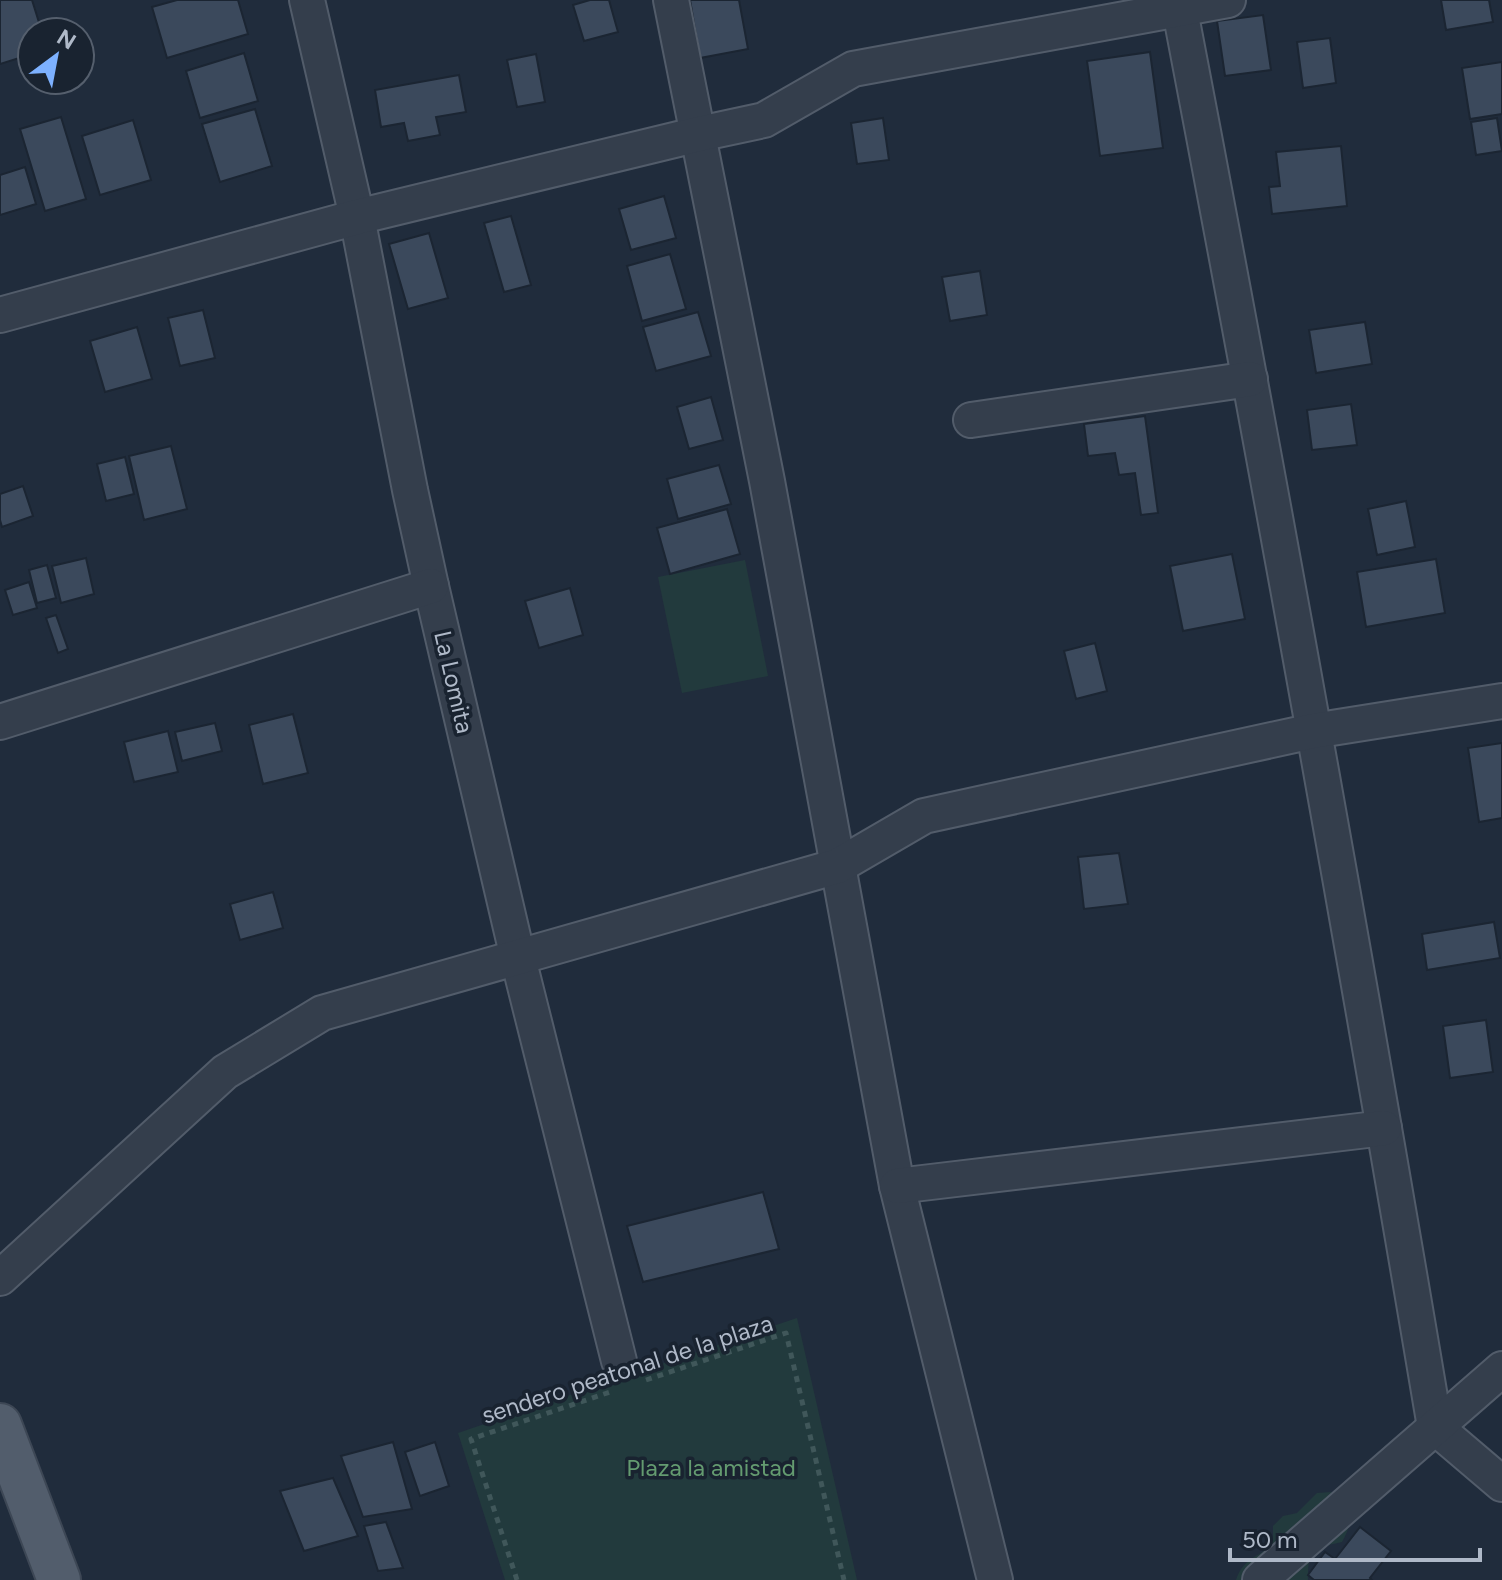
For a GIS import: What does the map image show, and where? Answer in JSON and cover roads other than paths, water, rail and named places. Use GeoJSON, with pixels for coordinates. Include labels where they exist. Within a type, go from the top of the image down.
{"type":"FeatureCollection","features":[{"type":"Feature","properties":{"kind":"main road"},"geometry":{"type":"LineString","coordinates":[[0,1425],[59,1580]]}},
{"type":"Feature","properties":{"kind":"street","name":"La Lomita"},"geometry":{"type":"LineString","coordinates":[[307,0],[357,217],[431,586],[518,958],[626,1378]]}},
{"type":"Feature","properties":{"kind":"street"},"geometry":{"type":"LineString","coordinates":[[671,0],[767,481],[897,1186],[995,1580]]}},
{"type":"Feature","properties":{"kind":"street"},"geometry":{"type":"LineString","coordinates":[[0,315],[357,217],[764,120],[853,69],[1179,4],[1228,0]]}},
{"type":"Feature","properties":{"kind":"street"},"geometry":{"type":"LineString","coordinates":[[1179,4],[1250,379],[1435,1427],[1502,1484]]}},
{"type":"Feature","properties":{"kind":"street"},"geometry":{"type":"LineString","coordinates":[[971,420],[1250,379]]}},
{"type":"Feature","properties":{"kind":"street"},"geometry":{"type":"LineString","coordinates":[[0,722],[431,586]]}},
{"type":"Feature","properties":{"kind":"street"},"geometry":{"type":"LineString","coordinates":[[0,1278],[225,1072],[322,1013],[838,866],[924,816],[1313,731],[1502,701]]}},
{"type":"Feature","properties":{"kind":"street"},"geometry":{"type":"LineString","coordinates":[[897,1186],[1384,1128]]}},
{"type":"Feature","properties":{"kind":"street"},"geometry":{"type":"LineString","coordinates":[[1260,1580],[1502,1369]]}},
{"type":"Feature","properties":{"kind":"park label","name":"Plaza la amistad"},"geometry":{"type":"Point","coordinates":[711,1467]}}]}
